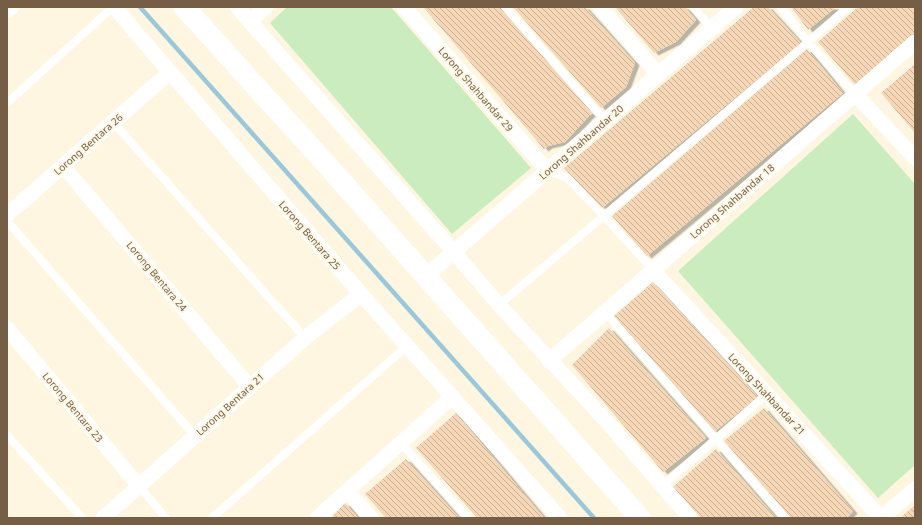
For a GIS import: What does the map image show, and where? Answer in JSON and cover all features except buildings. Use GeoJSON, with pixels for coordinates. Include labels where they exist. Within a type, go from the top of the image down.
{"type":"FeatureCollection","features":[{"type":"Feature","properties":{"kind":"street"},"geometry":{"type":"LineString","coordinates":[[7,11],[12,7]]}},
{"type":"Feature","properties":{"kind":"street","name":"Lorong Bentara 25"},"geometry":{"type":"LineString","coordinates":[[114,7],[361,294],[560,518]]}},
{"type":"Feature","properties":{"kind":"street"},"geometry":{"type":"LineString","coordinates":[[184,7],[328,166],[640,518]]}},
{"type":"Feature","properties":{"kind":"street"},"geometry":{"type":"LineString","coordinates":[[237,7],[499,305],[609,424],[690,518]]}},
{"type":"Feature","properties":{"kind":"street"},"geometry":{"type":"LineString","coordinates":[[250,21],[266,7]]}},
{"type":"Feature","properties":{"kind":"street","name":"Lorong Shahbandar 29"},"geometry":{"type":"LineString","coordinates":[[404,7],[547,170]]}},
{"type":"Feature","properties":{"kind":"street"},"geometry":{"type":"LineString","coordinates":[[600,7],[658,74]]}},
{"type":"Feature","properties":{"kind":"street","name":"Lorong Shahbandar 20"},"geometry":{"type":"LineString","coordinates":[[426,276],[736,7]]}},
{"type":"Feature","properties":{"kind":"street","name":"Lorong Shahbandar 18"},"geometry":{"type":"LineString","coordinates":[[550,360],[915,42]]}},
{"type":"Feature","properties":{"kind":"street","name":"Lorong Bentara 26"},"geometry":{"type":"LineString","coordinates":[[7,215],[170,72]]}},
{"type":"Feature","properties":{"kind":"street"},"geometry":{"type":"LineString","coordinates":[[855,94],[915,158]]}},
{"type":"Feature","properties":{"kind":"street","name":"Lorong Bentara 24"},"geometry":{"type":"LineString","coordinates":[[63,166],[250,387]]}},
{"type":"Feature","properties":{"kind":"street","name":"Lorong Shahbandar 21"},"geometry":{"type":"LineString","coordinates":[[653,270],[881,518]]}},
{"type":"Feature","properties":{"kind":"street","name":"Lorong Bentara 21"},"geometry":{"type":"LineString","coordinates":[[103,518],[305,338],[361,294]]}},
{"type":"Feature","properties":{"kind":"street","name":"Lorong Bentara 23"},"geometry":{"type":"LineString","coordinates":[[7,328],[139,486]]}},
{"type":"Feature","properties":{"kind":"street"},"geometry":{"type":"LineString","coordinates":[[317,518],[452,398]]}},
{"type":"Feature","properties":{"kind":"street"},"geometry":{"type":"LineString","coordinates":[[881,518],[915,489]]}},
{"type":"Feature","properties":{"kind":"street"},"geometry":{"type":"LineString","coordinates":[[348,491],[371,518]]}},
{"type":"Feature","properties":{"kind":"lane"},"geometry":{"type":"LineString","coordinates":[[7,103],[114,7]]}},
{"type":"Feature","properties":{"kind":"lane"},"geometry":{"type":"LineString","coordinates":[[505,7],[604,121]]}},
{"type":"Feature","properties":{"kind":"lane"},"geometry":{"type":"LineString","coordinates":[[693,7],[712,28]]}},
{"type":"Feature","properties":{"kind":"lane"},"geometry":{"type":"LineString","coordinates":[[781,7],[808,42],[855,94]]}},
{"type":"Feature","properties":{"kind":"lane"},"geometry":{"type":"LineString","coordinates":[[499,305],[848,7]]}},
{"type":"Feature","properties":{"kind":"lane"},"geometry":{"type":"LineString","coordinates":[[113,122],[305,338]]}},
{"type":"Feature","properties":{"kind":"lane"},"geometry":{"type":"LineString","coordinates":[[547,170],[567,178],[653,270]]}},
{"type":"Feature","properties":{"kind":"lane"},"geometry":{"type":"LineString","coordinates":[[7,221],[195,436]]}},
{"type":"Feature","properties":{"kind":"lane"},"geometry":{"type":"LineString","coordinates":[[605,312],[785,518]]}},
{"type":"Feature","properties":{"kind":"lane"},"geometry":{"type":"LineString","coordinates":[[212,518],[407,346]]}},
{"type":"Feature","properties":{"kind":"lane"},"geometry":{"type":"LineString","coordinates":[[662,486],[767,394]]}},
{"type":"Feature","properties":{"kind":"lane"},"geometry":{"type":"LineString","coordinates":[[7,435],[82,518]]}},
{"type":"Feature","properties":{"kind":"lane"},"geometry":{"type":"LineString","coordinates":[[401,443],[468,518]]}},
{"type":"Feature","properties":{"kind":"lane"},"geometry":{"type":"LineString","coordinates":[[139,486],[166,518]]}},
{"type":"Feature","properties":{"kind":"green space"},"geometry":{"type":"Polygon","coordinates":[[[287,7],[391,7],[531,168],[452,234],[270,23],[287,7]]]}},
{"type":"Feature","properties":{"kind":"green space"},"geometry":{"type":"Polygon","coordinates":[[[853,114],[915,184],[915,465],[878,498],[678,271],[853,114]]]}},
{"type":"Feature","properties":{"kind":"waterway"},"geometry":{"type":"LineString","coordinates":[[140,7],[594,518]]}}]}
